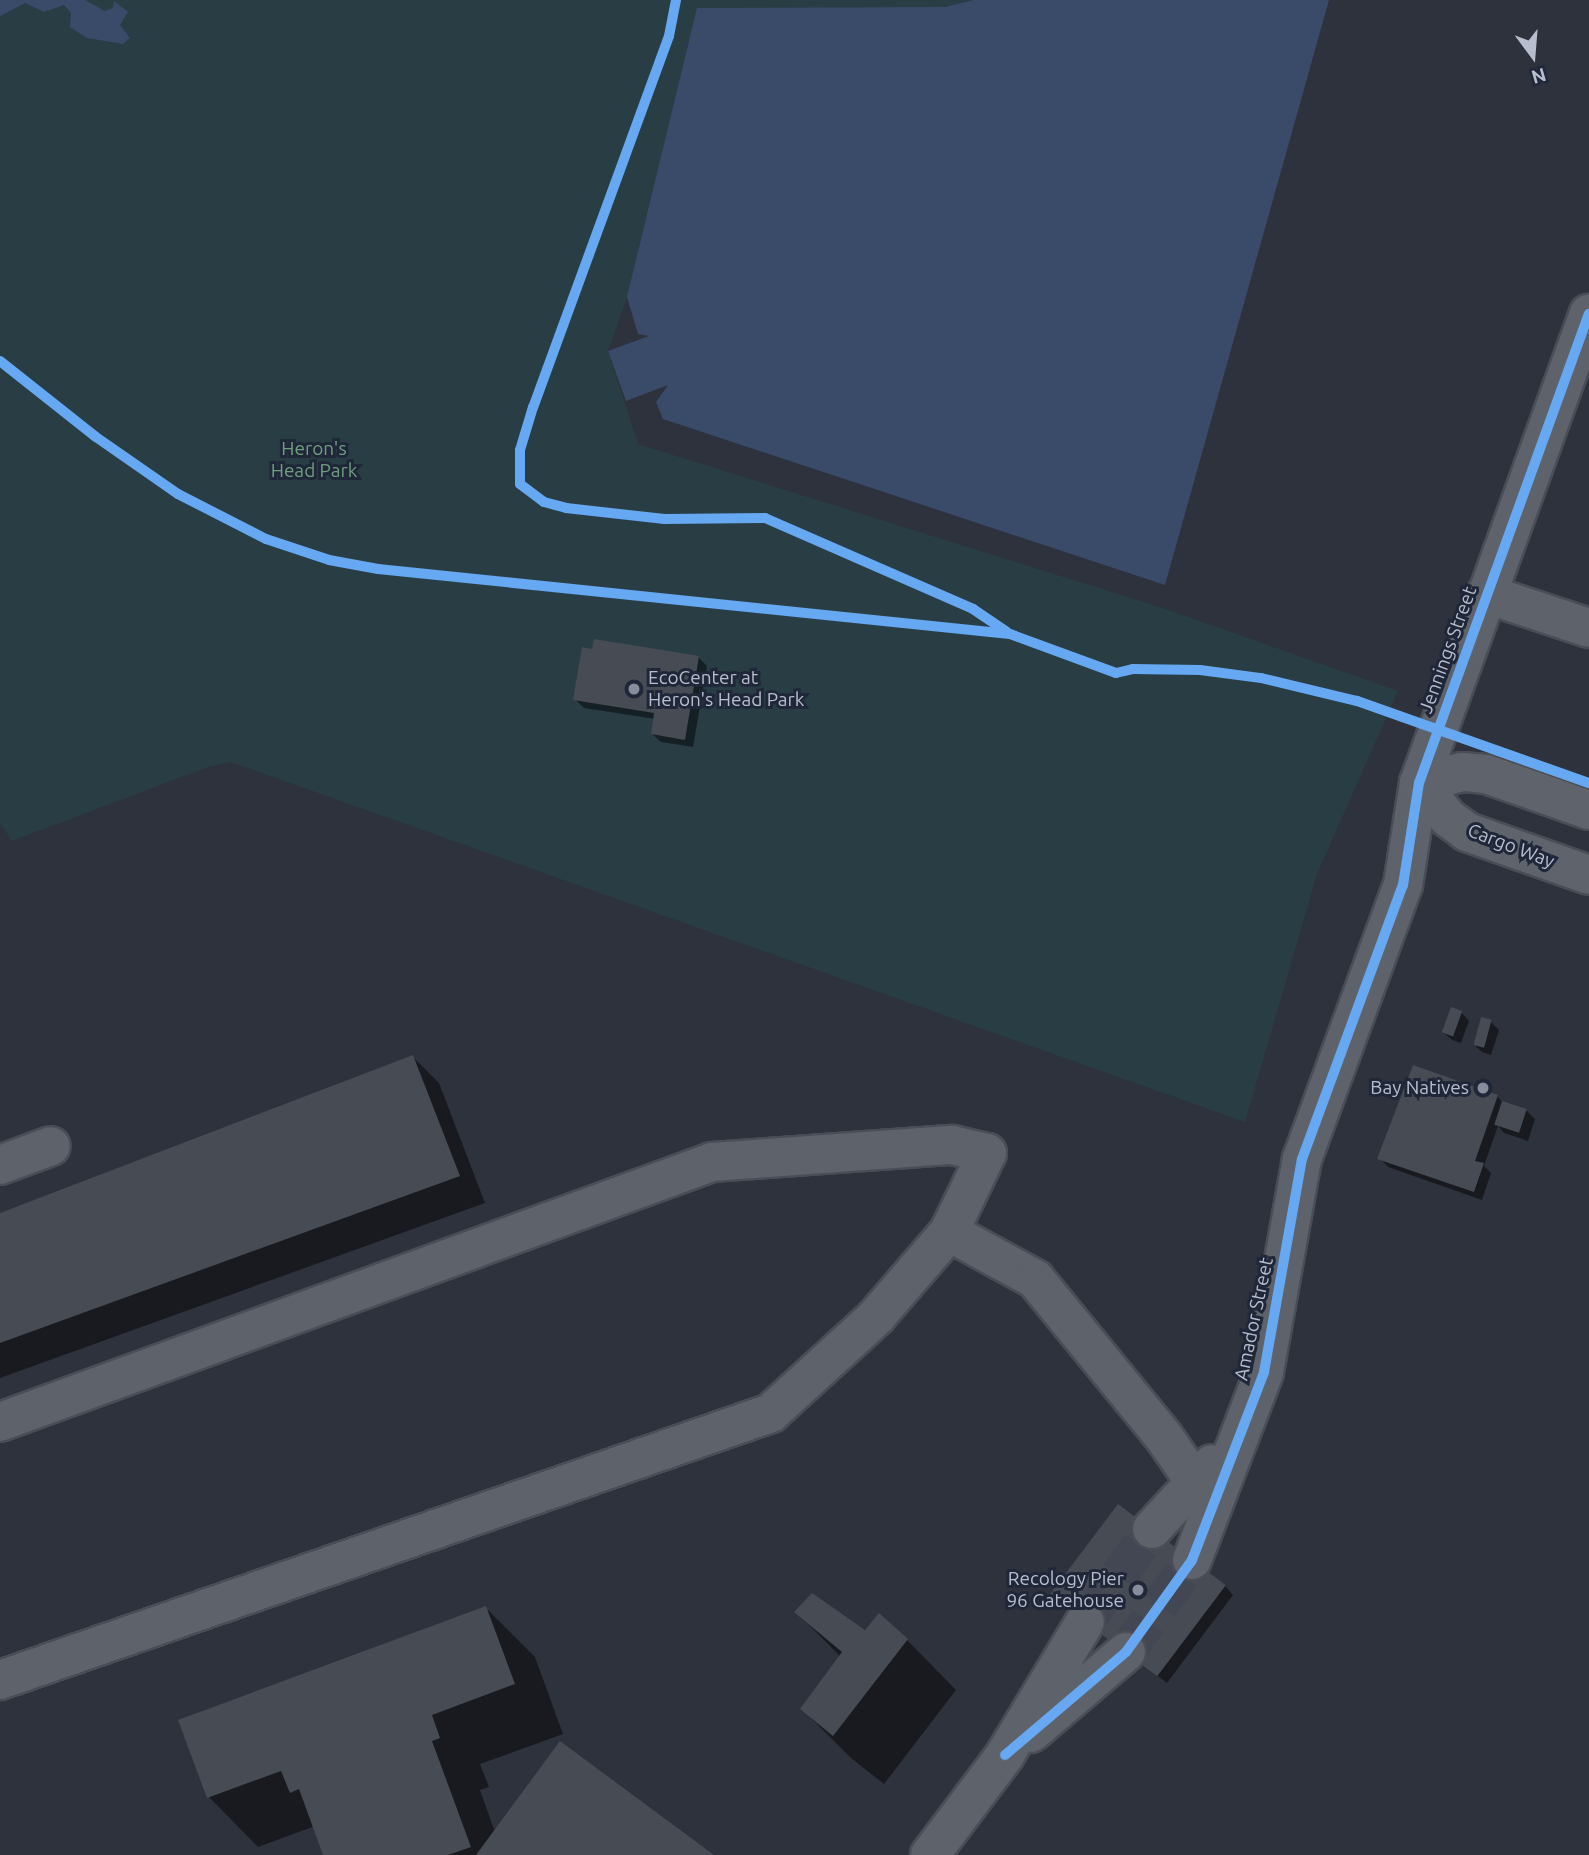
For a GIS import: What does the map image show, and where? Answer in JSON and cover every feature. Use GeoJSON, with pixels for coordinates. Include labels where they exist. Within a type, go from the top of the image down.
{"type":"FeatureCollection","features":[{"type":"Feature","properties":{"kind":"main road"},"geometry":{"type":"LineString","coordinates":[[1419,783],[1462,772],[1486,774],[1589,810]]}},
{"type":"Feature","properties":{"kind":"main road","name":"Cargo Way"},"geometry":{"type":"LineString","coordinates":[[1419,783],[1448,818],[1467,832],[1589,875]]}},
{"type":"Feature","properties":{"kind":"street","name":"Jennings Street"},"geometry":{"type":"LineString","coordinates":[[1302,1159],[1403,885],[1419,783],[1589,314]]}},
{"type":"Feature","properties":{"kind":"street"},"geometry":{"type":"LineString","coordinates":[[1486,594],[1589,628]]}},
{"type":"Feature","properties":{"kind":"street"},"geometry":{"type":"LineString","coordinates":[[0,1422],[712,1162],[952,1145],[987,1153],[949,1232],[876,1317],[771,1413],[0,1680]]}},
{"type":"Feature","properties":{"kind":"street"},"geometry":{"type":"LineString","coordinates":[[0,1165],[51,1146]]}},
{"type":"Feature","properties":{"kind":"street","name":"Amador Street"},"geometry":{"type":"LineString","coordinates":[[1192,1560],[1265,1372],[1302,1159]]}},
{"type":"Feature","properties":{"kind":"street"},"geometry":{"type":"LineString","coordinates":[[949,1232],[1035,1279],[1164,1437],[1195,1482]]}},
{"type":"Feature","properties":{"kind":"street","name":"Amador Street"},"geometry":{"type":"LineString","coordinates":[[1152,1530],[1242,1431]]}},
{"type":"Feature","properties":{"kind":"street"},"geometry":{"type":"LineString","coordinates":[[930,1855],[1005,1755],[1085,1622]]}},
{"type":"Feature","properties":{"kind":"street"},"geometry":{"type":"LineString","coordinates":[[1005,1755],[1126,1652]]}},
{"type":"Feature","properties":{"kind":"green space","name":"Heron's Head Park"},"geometry":{"type":"Polygon","coordinates":[[[0,0],[973,0],[945,7],[627,297],[608,351],[638,444],[1163,608],[1398,691],[1317,874],[1245,1122],[231,762],[208,767],[12,841],[0,823],[0,0]]]}},
{"type":"Feature","properties":{"kind":"water"},"geometry":{"type":"Polygon","coordinates":[[[0,0],[85,0],[105,11],[113,8],[114,1],[128,12],[120,25],[130,38],[123,44],[87,38],[70,27],[71,13],[64,5],[44,12],[25,3],[0,16],[0,0]]]}},
{"type":"Feature","properties":{"kind":"water"},"geometry":{"type":"Polygon","coordinates":[[[973,0],[1329,0],[1165,585],[663,419],[656,402],[668,385],[626,401],[608,351],[649,336],[638,334],[627,297],[697,8],[945,7],[973,0]]]}},
{"type":"Feature","properties":{"kind":"building","name":"EcoCenter at Heron's Head Park"},"geometry":{"type":"Polygon","coordinates":[[[594,639],[699,656],[685,740],[651,734],[654,713],[573,700],[582,647],[592,649],[594,639]]]}},
{"type":"Feature","properties":{"kind":"building"},"geometry":{"type":"Polygon","coordinates":[[[1451,1007],[1462,1011],[1453,1036],[1442,1032],[1451,1007]]]}},
{"type":"Feature","properties":{"kind":"building"},"geometry":{"type":"Polygon","coordinates":[[[1481,1017],[1492,1020],[1484,1048],[1473,1045],[1481,1017]]]}},
{"type":"Feature","properties":{"kind":"building"},"geometry":{"type":"Polygon","coordinates":[[[413,1055],[460,1176],[0,1343],[0,1213],[413,1055]]]}},
{"type":"Feature","properties":{"kind":"building"},"geometry":{"type":"Polygon","coordinates":[[[1413,1065],[1498,1095],[1475,1161],[1484,1163],[1474,1192],[1377,1159],[1413,1065]]]}},
{"type":"Feature","properties":{"kind":"building"},"geometry":{"type":"Polygon","coordinates":[[[1502,1101],[1527,1109],[1519,1133],[1494,1125],[1502,1101]]]}},
{"type":"Feature","properties":{"kind":"building","name":"Recology Pier 96 Gatehouse"},"geometry":{"type":"Polygon","coordinates":[[[1118,1504],[1226,1585],[1157,1676],[1049,1595],[1118,1504]]]}},
{"type":"Feature","properties":{"kind":"building"},"geometry":{"type":"Polygon","coordinates":[[[812,1593],[865,1630],[879,1613],[908,1639],[833,1736],[800,1709],[842,1652],[794,1612],[812,1593]]]}},
{"type":"Feature","properties":{"kind":"building"},"geometry":{"type":"Polygon","coordinates":[[[486,1606],[515,1684],[432,1715],[440,1738],[432,1741],[471,1847],[448,1855],[323,1855],[299,1789],[290,1793],[281,1771],[207,1798],[178,1720],[486,1606]]]}},
{"type":"Feature","properties":{"kind":"building"},"geometry":{"type":"Polygon","coordinates":[[[560,1741],[714,1855],[476,1855],[560,1741]]]}},
{"type":"Feature","properties":{"kind":"tunnel"},"geometry":{"type":"LineString","coordinates":[[1085,1622],[1152,1529]]}},
{"type":"Feature","properties":{"kind":"tunnel"},"geometry":{"type":"LineString","coordinates":[[1126,1652],[1192,1560]]}},
{"type":"Feature","properties":{"kind":"cycle path"},"geometry":{"type":"LineString","coordinates":[[676,0],[669,36],[533,407],[520,450],[520,484],[544,502],[566,508],[664,519],[765,518],[973,609],[1007,632]]}},
{"type":"Feature","properties":{"kind":"cycle path"},"geometry":{"type":"LineString","coordinates":[[1005,1755],[1126,1652],[1192,1560],[1264,1372],[1302,1159],[1403,885],[1419,783],[1589,314]]}},
{"type":"Feature","properties":{"kind":"cycle path"},"geometry":{"type":"LineString","coordinates":[[0,361],[96,437],[178,494],[266,539],[329,560],[378,569],[1010,634],[1116,673],[1133,669],[1200,670],[1261,678],[1357,701],[1589,783]]}},
{"type":"Feature","properties":{"kind":"place","name":"EcoCenter at Heron's Head Park"},"geometry":{"type":"Point","coordinates":[634,689]}},
{"type":"Feature","properties":{"kind":"place","name":"Bay Natives"},"geometry":{"type":"Point","coordinates":[1483,1088]}},
{"type":"Feature","properties":{"kind":"place","name":"Recology Pier 96 Gatehouse"},"geometry":{"type":"Point","coordinates":[1138,1590]}}]}
